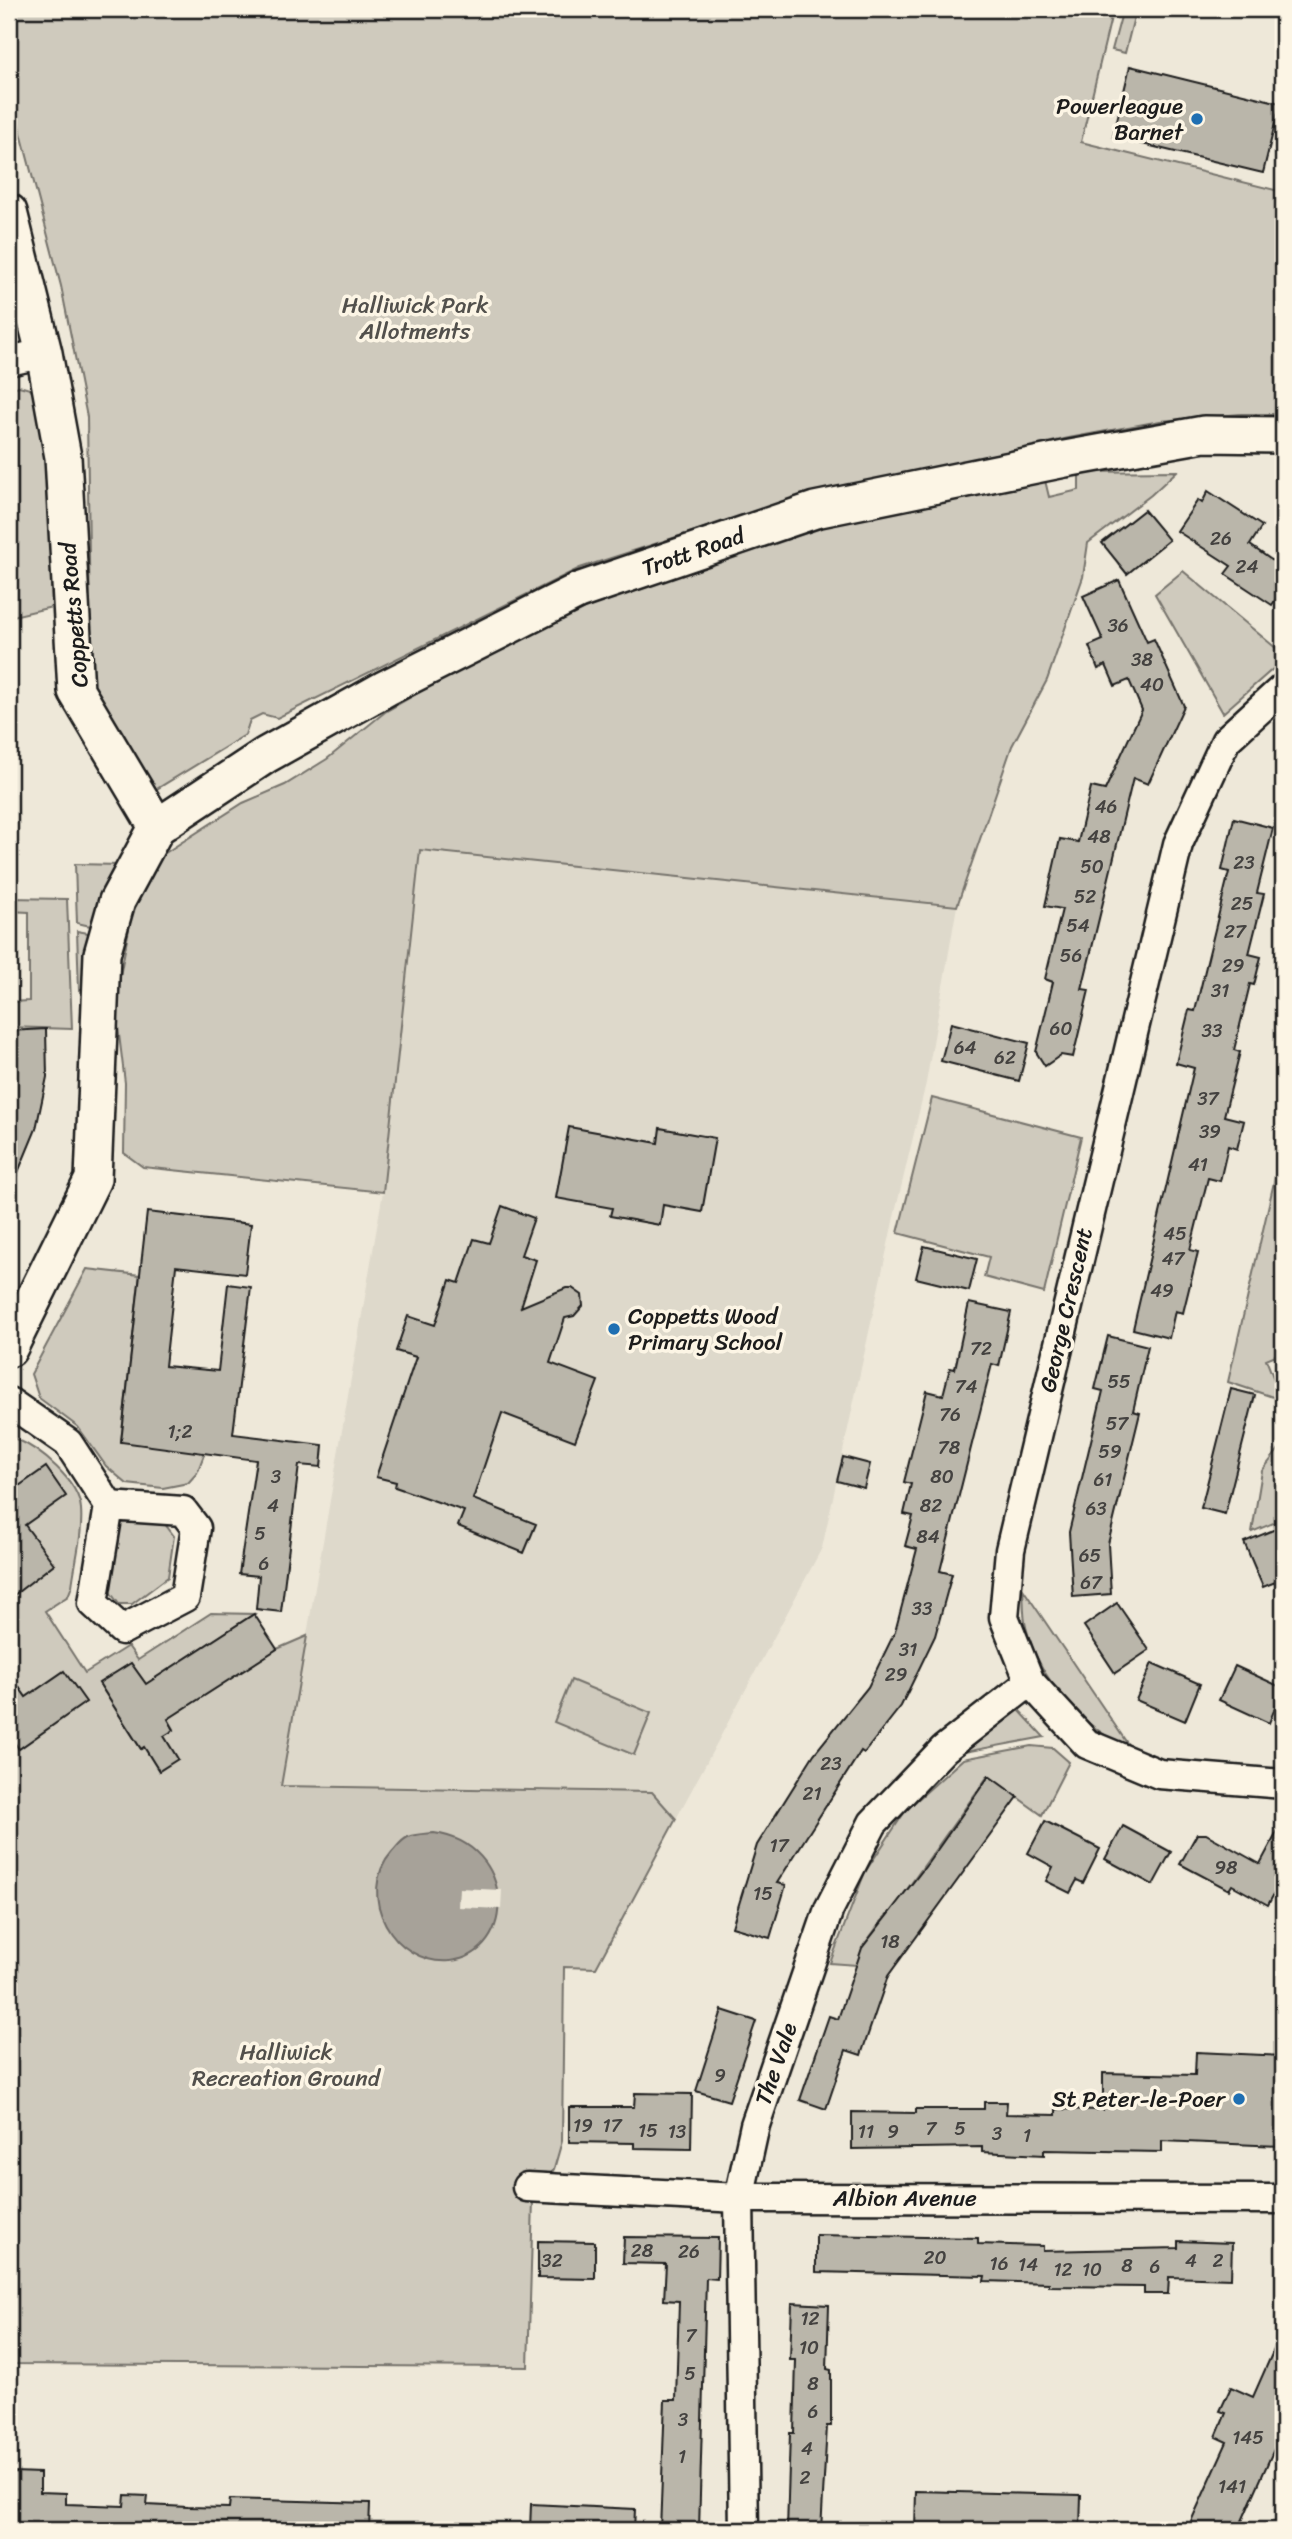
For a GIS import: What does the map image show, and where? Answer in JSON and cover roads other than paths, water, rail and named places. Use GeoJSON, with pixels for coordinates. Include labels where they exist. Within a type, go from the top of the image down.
{"type":"FeatureCollection","features":[{"type":"Feature","properties":{"kind":"street","name":"Coppetts Road"},"geometry":{"type":"LineString","coordinates":[[9,212],[44,353],[63,457],[76,691],[157,827]]}},
{"type":"Feature","properties":{"kind":"street"},"geometry":{"type":"LineString","coordinates":[[9,361],[44,353]]}},
{"type":"Feature","properties":{"kind":"street","name":"Trott Road"},"geometry":{"type":"LineString","coordinates":[[157,827],[266,755],[386,688],[578,591],[815,510],[1065,458],[1203,434],[1283,435]]}},
{"type":"Feature","properties":{"kind":"street","name":"George Crescent"},"geometry":{"type":"LineString","coordinates":[[1283,688],[1226,740],[1175,857],[1010,1550],[1004,1617],[1030,1682],[1087,1744],[1159,1774],[1283,1784]]}},
{"type":"Feature","properties":{"kind":"street"},"geometry":{"type":"LineString","coordinates":[[9,1349],[93,1180],[102,954],[117,901],[157,827]]}},
{"type":"Feature","properties":{"kind":"street"},"geometry":{"type":"LineString","coordinates":[[9,1402],[68,1443],[109,1506],[93,1603],[122,1630],[185,1597],[196,1528],[183,1511],[109,1506]]}},
{"type":"Feature","properties":{"kind":"street","name":"The Vale"},"geometry":{"type":"LineString","coordinates":[[744,2530],[739,2198],[755,2125],[828,1911],[873,1823],[944,1749],[1030,1682]]}},
{"type":"Feature","properties":{"kind":"street","name":"Albion Avenue"},"geometry":{"type":"LineString","coordinates":[[527,2187],[739,2198],[1283,2199]]}},
{"type":"Feature","properties":{"kind":"place","name":"Powerleague Barnet"},"geometry":{"type":"Point","coordinates":[1197,119]}},
{"type":"Feature","properties":{"kind":"place","name":"Coppetts Wood Primary School"},"geometry":{"type":"Point","coordinates":[614,1329]}},
{"type":"Feature","properties":{"kind":"place","name":"St Peter-le-Poer"},"geometry":{"type":"Point","coordinates":[1239,2099]}},
{"type":"Feature","properties":{"kind":"park label","name":"Halliwick Park Allotments"},"geometry":{"type":"Point","coordinates":[415,318]}},
{"type":"Feature","properties":{"kind":"park label","name":"Halliwick Recreation Ground"},"geometry":{"type":"Point","coordinates":[286,2065]}}]}
